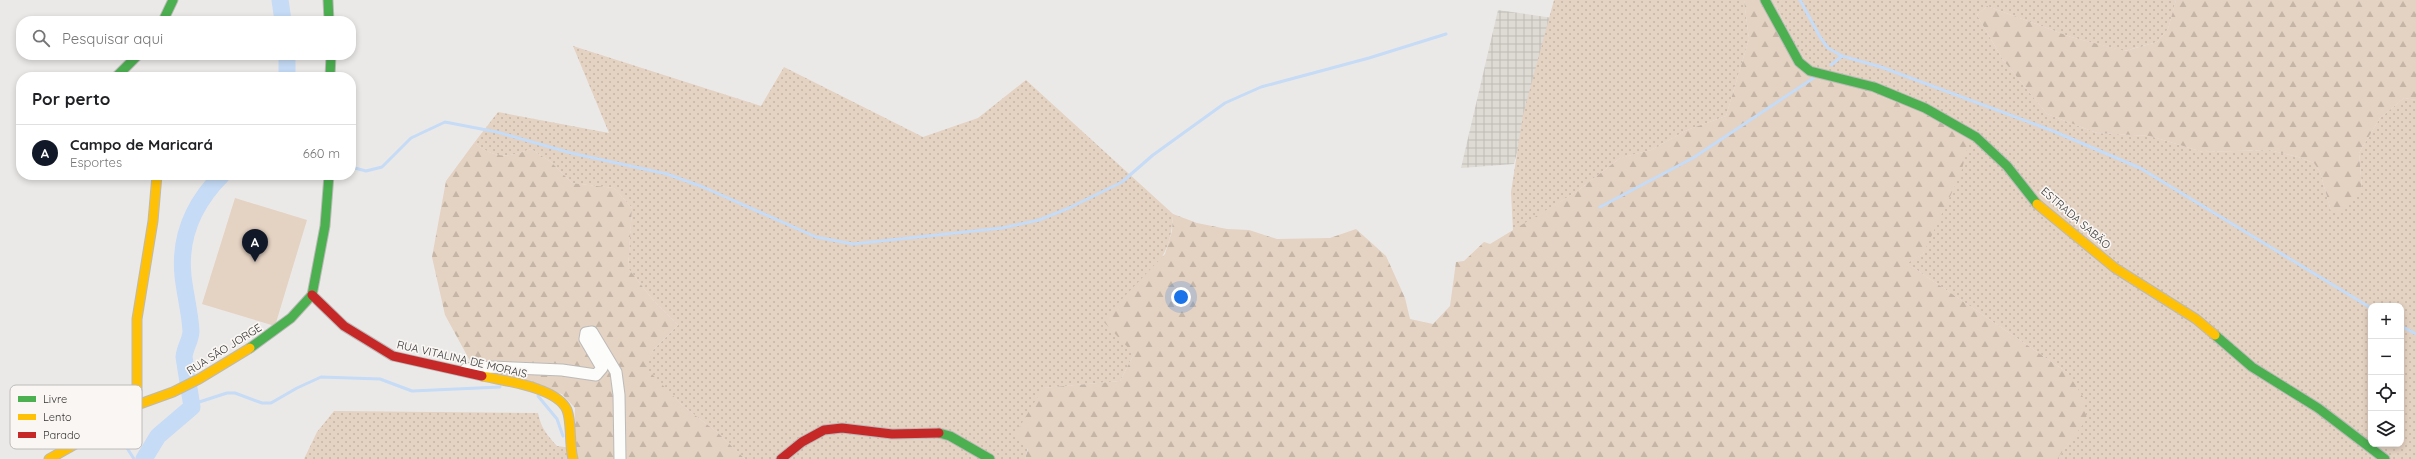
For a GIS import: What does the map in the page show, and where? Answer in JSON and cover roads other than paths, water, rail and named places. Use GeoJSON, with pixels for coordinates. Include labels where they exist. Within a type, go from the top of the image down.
{"type":"FeatureCollection","features":[{"type":"Feature","properties":{"kind":"street"},"geometry":{"type":"LineString","coordinates":[[166,16],[173,0]]}},
{"type":"Feature","properties":{"kind":"street"},"geometry":{"type":"LineString","coordinates":[[328,0],[329,16]]}},
{"type":"Feature","properties":{"kind":"street","name":"ESTRADA SABÄO"},"geometry":{"type":"LineString","coordinates":[[1765,0],[1799,62],[1810,71],[1874,87],[1925,108],[1976,137],[2007,166],[2038,205],[2115,268],[2196,319],[2252,367],[2318,408],[2385,459]]}},
{"type":"Feature","properties":{"kind":"street"},"geometry":{"type":"LineString","coordinates":[[121,72],[133,60]]}},
{"type":"Feature","properties":{"kind":"street"},"geometry":{"type":"LineString","coordinates":[[330,72],[331,60]]}},
{"type":"Feature","properties":{"kind":"street"},"geometry":{"type":"LineString","coordinates":[[137,385],[137,319],[153,221],[157,180]]}},
{"type":"Feature","properties":{"kind":"street"},"geometry":{"type":"LineString","coordinates":[[312,296],[325,226],[330,180]]}},
{"type":"Feature","properties":{"kind":"street","name":"RUA SÃO JORGE"},"geometry":{"type":"LineString","coordinates":[[142,403],[173,392],[199,379],[267,337],[291,318],[312,296]]}},
{"type":"Feature","properties":{"kind":"street","name":"RUA VITALINA DE MORAIS"},"geometry":{"type":"LineString","coordinates":[[312,296],[344,326],[382,351],[404,359],[539,389],[562,399],[567,409],[573,459]]}},
{"type":"Feature","properties":{"kind":"street"},"geometry":{"type":"LineString","coordinates":[[454,370],[491,367],[562,370],[596,375],[602,368],[585,339],[586,333],[592,332],[616,372],[619,395],[620,459]]}},
{"type":"Feature","properties":{"kind":"street"},"geometry":{"type":"LineString","coordinates":[[781,459],[802,442],[819,433],[829,429],[842,428],[892,434],[937,432],[950,436],[990,459]]}},
{"type":"Feature","properties":{"kind":"street","name":"RUA SÃO JORGE"},"geometry":{"type":"LineString","coordinates":[[49,459],[67,449]]}},
{"type":"Feature","properties":{"kind":"waterway"},"geometry":{"type":"LineString","coordinates":[[280,0],[282,16]]}},
{"type":"Feature","properties":{"kind":"waterway"},"geometry":{"type":"LineString","coordinates":[[1800,0],[1820,37],[1828,48],[1842,56],[1881,67],[2053,131],[2140,168],[2368,306]]}},
{"type":"Feature","properties":{"kind":"waterway"},"geometry":{"type":"LineString","coordinates":[[356,168],[366,171],[382,167],[411,138],[445,122],[497,132],[571,153],[667,174],[703,187],[816,237],[853,244],[1002,228],[1039,220],[1069,208],[1122,182],[1153,155],[1225,103],[1261,87],[1369,58],[1446,34]]}},
{"type":"Feature","properties":{"kind":"waterway"},"geometry":{"type":"LineString","coordinates":[[1831,65],[1842,56]]}},
{"type":"Feature","properties":{"kind":"waterway"},"geometry":{"type":"LineString","coordinates":[[287,60],[287,72]]}},
{"type":"Feature","properties":{"kind":"waterway"},"geometry":{"type":"LineString","coordinates":[[1600,207],[1693,158],[1815,77]]}},
{"type":"Feature","properties":{"kind":"waterway"},"geometry":{"type":"LineString","coordinates":[[144,459],[158,436],[192,407],[184,357],[191,331],[183,276],[183,247],[190,221],[196,209],[217,180]]}},
{"type":"Feature","properties":{"kind":"waterway"},"geometry":{"type":"LineString","coordinates":[[2404,328],[2416,334]]}},
{"type":"Feature","properties":{"kind":"waterway"},"geometry":{"type":"LineString","coordinates":[[193,404],[227,393],[235,393],[262,403],[271,403],[297,388],[321,377],[380,379],[412,391],[500,387]]}},
{"type":"Feature","properties":{"kind":"waterway"},"geometry":{"type":"LineString","coordinates":[[538,396],[557,419],[563,436]]}},
{"type":"Feature","properties":{"kind":"waterway"},"geometry":{"type":"LineString","coordinates":[[128,449],[134,459]]}},
{"type":"Feature","properties":{"kind":"place","name":"Campo de Maricará"},"geometry":{"type":"Point","coordinates":[255,262]}}]}
